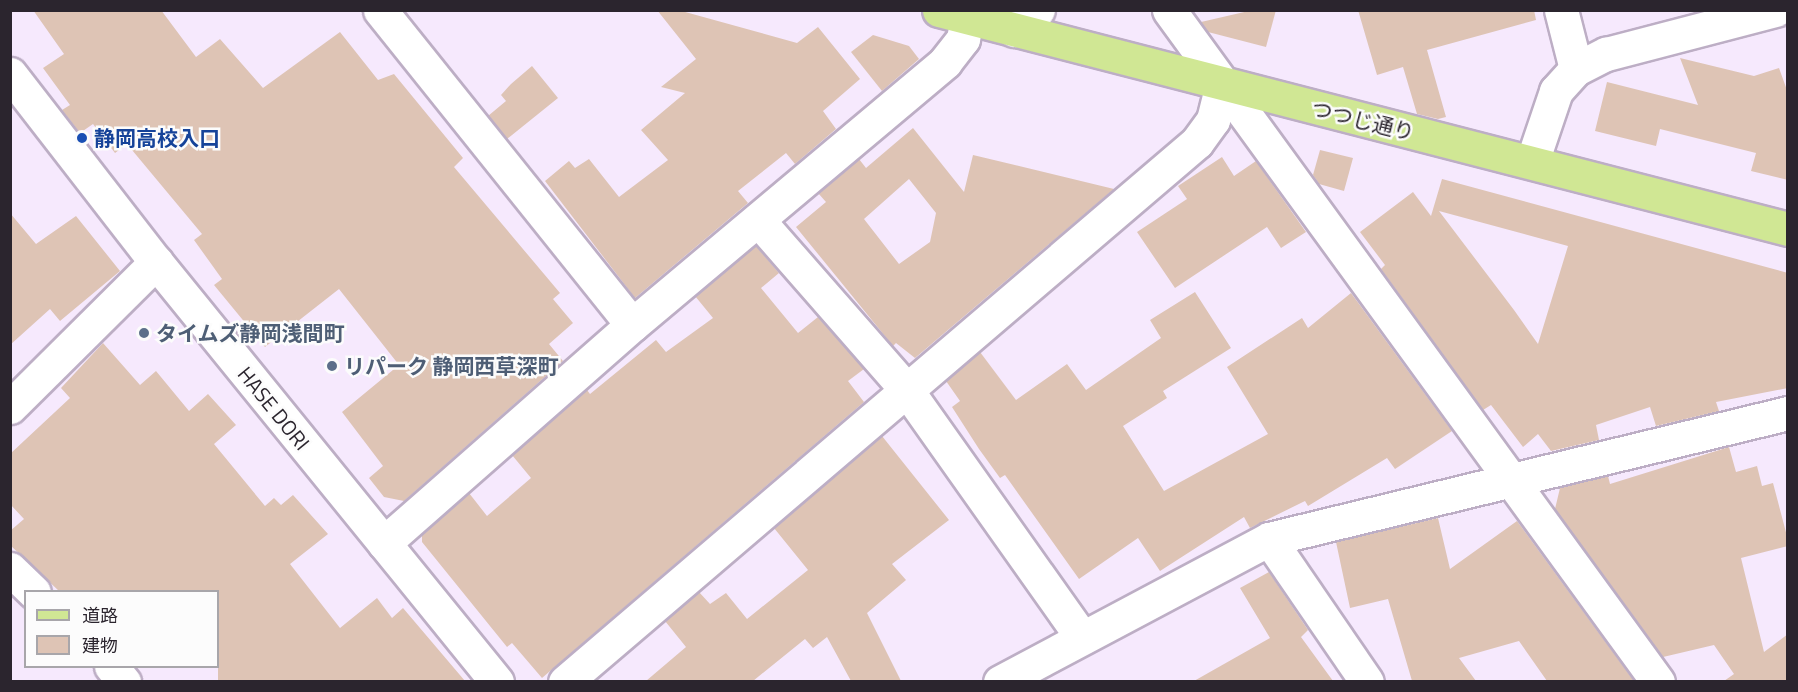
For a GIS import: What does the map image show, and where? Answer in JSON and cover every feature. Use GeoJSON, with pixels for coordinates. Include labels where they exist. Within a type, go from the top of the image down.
{"type":"FeatureCollection","features":[{"type":"Feature","properties":{"kind":"main road","name":"つつじ通り"},"geometry":{"type":"LineString","coordinates":[[953,14],[1026,20],[1222,84],[1788,229]]}},
{"type":"Feature","properties":{"kind":"street"},"geometry":{"type":"LineString","coordinates":[[380,10],[632,325]]}},
{"type":"Feature","properties":{"kind":"street"},"geometry":{"type":"LineString","coordinates":[[1169,10],[1509,481],[1658,681]]}},
{"type":"Feature","properties":{"kind":"street"},"geometry":{"type":"LineString","coordinates":[[1561,10],[1576,69]]}},
{"type":"Feature","properties":{"kind":"street"},"geometry":{"type":"LineString","coordinates":[[1532,162],[1556,91],[1576,69],[1606,54],[1775,10]]}},
{"type":"Feature","properties":{"kind":"street"},"geometry":{"type":"LineString","coordinates":[[384,543],[632,325],[945,62],[963,39],[953,14]]}},
{"type":"Feature","properties":{"kind":"street","name":"HASE DORI"},"geometry":{"type":"LineString","coordinates":[[10,74],[156,262],[497,681]]}},
{"type":"Feature","properties":{"kind":"street"},"geometry":{"type":"LineString","coordinates":[[566,681],[1197,142],[1213,120],[1222,84]]}},
{"type":"Feature","properties":{"kind":"street"},"geometry":{"type":"LineString","coordinates":[[758,220],[906,389],[1080,635]]}},
{"type":"Feature","properties":{"kind":"street"},"geometry":{"type":"LineString","coordinates":[[10,407],[156,262]]}},
{"type":"Feature","properties":{"kind":"street"},"geometry":{"type":"LineString","coordinates":[[1000,681],[1080,635],[1269,539],[1788,413]]}},
{"type":"Feature","properties":{"kind":"street"},"geometry":{"type":"LineString","coordinates":[[1269,539],[1367,681]]}},
{"type":"Feature","properties":{"kind":"street"},"geometry":{"type":"LineString","coordinates":[[10,569],[33,590]]}},
{"type":"Feature","properties":{"kind":"street"},"geometry":{"type":"LineString","coordinates":[[113,668],[124,681]]}},
{"type":"Feature","properties":{"kind":"building"},"geometry":{"type":"Polygon","coordinates":[[[33,10],[161,10],[196,57],[220,39],[263,88],[340,32],[378,80],[394,74],[463,158],[454,167],[560,293],[553,299],[573,323],[549,344],[563,361],[404,501],[384,497],[369,478],[383,466],[342,412],[399,365],[339,289],[265,347],[214,285],[222,279],[194,240],[202,234],[127,144],[115,153],[93,124],[80,133],[62,110],[70,105],[43,68],[64,54],[33,10]]]}},
{"type":"Feature","properties":{"kind":"building"},"geometry":{"type":"Polygon","coordinates":[[[657,10],[678,10],[797,43],[818,27],[860,79],[823,111],[836,129],[795,164],[786,153],[738,191],[748,203],[635,298],[545,181],[569,161],[575,168],[589,159],[619,197],[668,160],[641,130],[685,93],[661,87],[696,59],[657,10]]]}},
{"type":"Feature","properties":{"kind":"building"},"geometry":{"type":"Polygon","coordinates":[[[1253,10],[1276,10],[1266,47],[1208,32],[1201,22],[1253,10]]]}},
{"type":"Feature","properties":{"kind":"building"},"geometry":{"type":"Polygon","coordinates":[[[1358,10],[1534,10],[1536,20],[1427,50],[1446,117],[1438,119],[1417,114],[1403,67],[1377,75],[1358,10]]]}},
{"type":"Feature","properties":{"kind":"building"},"geometry":{"type":"Polygon","coordinates":[[[873,35],[909,46],[919,59],[882,91],[851,52],[873,35]]]}},
{"type":"Feature","properties":{"kind":"building"},"geometry":{"type":"Polygon","coordinates":[[[1680,58],[1754,76],[1779,68],[1788,93],[1788,180],[1751,171],[1756,153],[1660,129],[1656,146],[1595,131],[1607,82],[1698,105],[1680,58]]]}},
{"type":"Feature","properties":{"kind":"building"},"geometry":{"type":"Polygon","coordinates":[[[532,66],[558,98],[507,139],[488,116],[506,101],[501,95],[532,66]]]}},
{"type":"Feature","properties":{"kind":"building"},"geometry":{"type":"Polygon","coordinates":[[[913,128],[964,192],[973,155],[1114,189],[915,358],[896,343],[893,346],[796,227],[826,202],[818,193],[859,159],[866,168],[913,128]],[[909,179],[864,219],[899,264],[930,242],[936,213],[909,179]]]}},
{"type":"Feature","properties":{"kind":"building"},"geometry":{"type":"Polygon","coordinates":[[[1320,150],[1353,158],[1344,191],[1319,184],[1313,175],[1320,150]]]}},
{"type":"Feature","properties":{"kind":"building"},"geometry":{"type":"Polygon","coordinates":[[[1222,157],[1234,176],[1256,161],[1306,232],[1281,248],[1267,227],[1175,288],[1137,232],[1187,199],[1178,186],[1222,157]]]}},
{"type":"Feature","properties":{"kind":"building"},"geometry":{"type":"Polygon","coordinates":[[[1442,179],[1788,273],[1788,388],[1716,402],[1719,411],[1656,426],[1650,407],[1596,425],[1599,440],[1551,451],[1538,434],[1523,447],[1491,405],[1483,410],[1381,269],[1385,265],[1360,232],[1413,192],[1431,216],[1442,179]],[[1439,211],[1538,344],[1568,246],[1439,211]]]}},
{"type":"Feature","properties":{"kind":"building"},"geometry":{"type":"Polygon","coordinates":[[[10,213],[36,244],[76,216],[120,271],[60,321],[50,309],[10,345],[10,213]]]}},
{"type":"Feature","properties":{"kind":"building"},"geometry":{"type":"Polygon","coordinates":[[[756,246],[779,273],[761,288],[798,333],[818,317],[864,369],[848,381],[864,402],[542,678],[512,643],[507,647],[422,542],[422,535],[469,493],[487,516],[531,478],[512,455],[587,390],[590,394],[656,340],[666,352],[713,318],[695,296],[756,246]]]}},
{"type":"Feature","properties":{"kind":"building"},"geometry":{"type":"Polygon","coordinates":[[[1195,292],[1231,348],[1163,391],[1167,398],[1123,426],[1164,491],[1268,434],[1227,367],[1302,318],[1308,328],[1351,293],[1452,431],[1395,469],[1387,458],[1308,506],[1305,501],[1250,528],[1244,517],[1160,571],[1138,538],[1079,579],[1005,475],[1000,478],[979,449],[952,407],[960,401],[946,381],[980,352],[1016,400],[1067,364],[1086,390],[1161,338],[1150,320],[1195,292]]]}},
{"type":"Feature","properties":{"kind":"building"},"geometry":{"type":"Polygon","coordinates":[[[103,343],[140,385],[156,371],[189,411],[208,394],[236,425],[214,444],[265,506],[274,498],[281,505],[293,495],[328,534],[290,564],[340,628],[377,598],[392,618],[403,608],[465,681],[218,681],[219,590],[58,590],[10,545],[10,531],[24,519],[10,504],[10,454],[70,398],[61,388],[103,343]]]}},
{"type":"Feature","properties":{"kind":"building"},"geometry":{"type":"Polygon","coordinates":[[[882,436],[949,520],[892,564],[906,580],[867,613],[901,681],[851,681],[827,637],[813,648],[805,639],[753,681],[646,681],[686,647],[665,621],[699,592],[710,604],[726,593],[747,619],[808,570],[774,528],[882,436]]]}},
{"type":"Feature","properties":{"kind":"building"},"geometry":{"type":"Polygon","coordinates":[[[1729,447],[1736,472],[1757,466],[1762,486],[1773,483],[1788,540],[1788,546],[1741,558],[1764,652],[1788,634],[1788,681],[1724,681],[1734,674],[1714,645],[1663,657],[1555,509],[1560,488],[1608,476],[1610,484],[1729,447]]]}},
{"type":"Feature","properties":{"kind":"building"},"geometry":{"type":"Polygon","coordinates":[[[1438,518],[1450,569],[1517,521],[1634,681],[1547,681],[1519,641],[1459,658],[1476,681],[1412,681],[1388,599],[1350,608],[1336,542],[1438,518]]]}},
{"type":"Feature","properties":{"kind":"building"},"geometry":{"type":"Polygon","coordinates":[[[1269,572],[1308,630],[1301,637],[1333,681],[1194,681],[1270,638],[1240,588],[1269,572]]]}},
{"type":"Feature","properties":{"kind":"place","name":"静岡高校入口"},"geometry":{"type":"Point","coordinates":[82,138]}},
{"type":"Feature","properties":{"kind":"place","name":"タイムズ静岡浅間町"},"geometry":{"type":"Point","coordinates":[144,333]}},
{"type":"Feature","properties":{"kind":"place","name":"リパーク 静岡西草深町"},"geometry":{"type":"Point","coordinates":[332,366]}}]}
